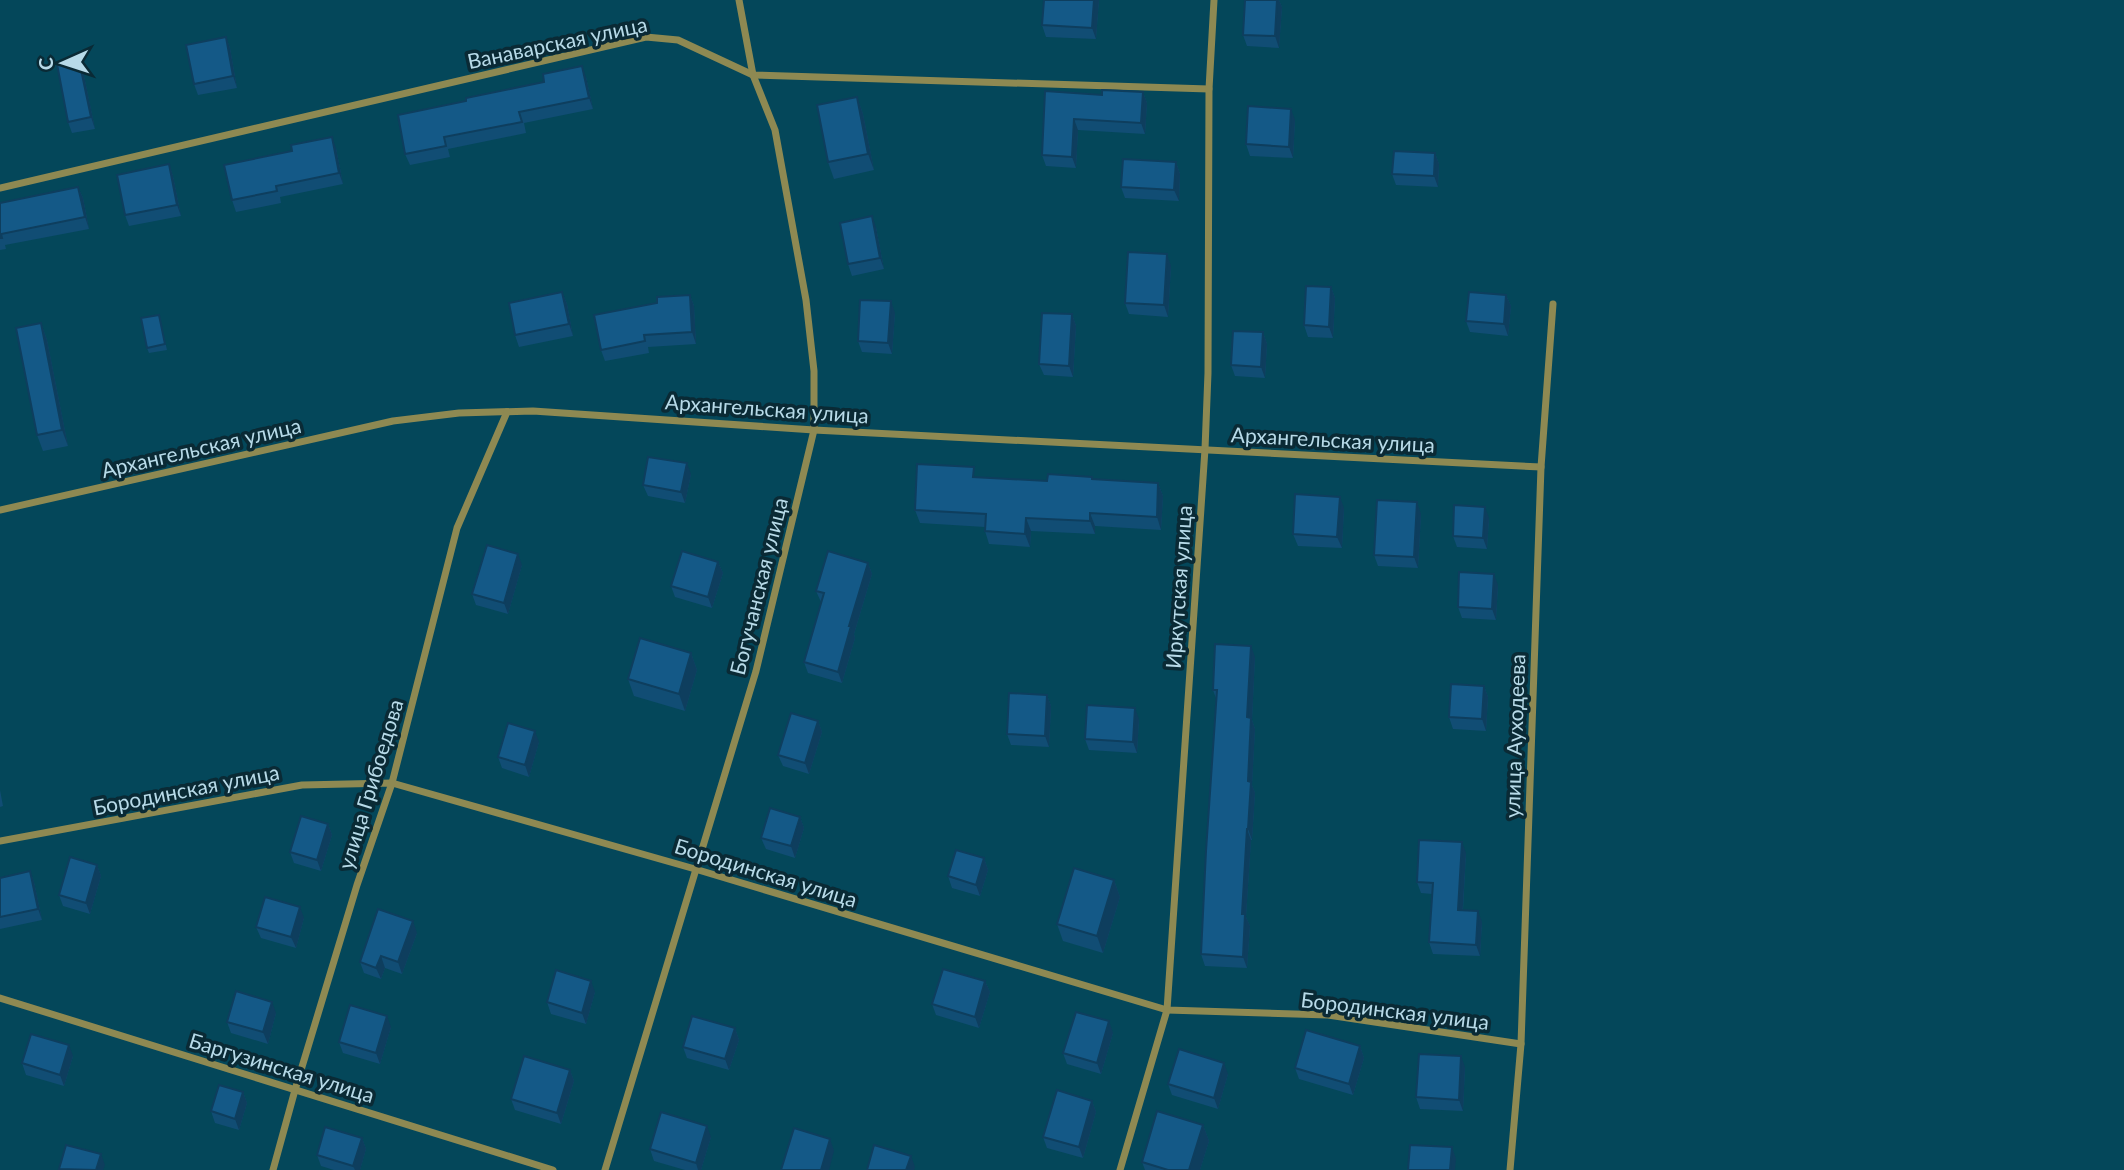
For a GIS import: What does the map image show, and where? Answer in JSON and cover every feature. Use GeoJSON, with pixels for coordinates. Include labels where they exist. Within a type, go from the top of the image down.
{"type":"FeatureCollection","features":[{"type":"Feature","properties":{"kind":"street","name":"Богучанская улица"},"geometry":{"type":"LineString","coordinates":[[605,1170],[756,671],[814,429],[814,371],[806,300],[775,130],[754,75],[739,0]]}},
{"type":"Feature","properties":{"kind":"street","name":"Иркутская улица"},"geometry":{"type":"LineString","coordinates":[[1120,1170],[1167,1010],[1205,449],[1208,373],[1209,89],[1214,0]]}},
{"type":"Feature","properties":{"kind":"street","name":"Ванаварская улица"},"geometry":{"type":"LineString","coordinates":[[0,188],[646,37],[678,40],[754,75],[1209,89]]}},
{"type":"Feature","properties":{"kind":"street","name":"улица Ауходеева"},"geometry":{"type":"LineString","coordinates":[[1510,1170],[1521,1044],[1541,467],[1553,304]]}},
{"type":"Feature","properties":{"kind":"street","name":"Архангельская улица"},"geometry":{"type":"LineString","coordinates":[[0,510],[393,421],[459,413],[533,411],[814,429],[1541,467]]}},
{"type":"Feature","properties":{"kind":"street","name":"улица Грибоедова"},"geometry":{"type":"LineString","coordinates":[[273,1170],[357,885],[392,783],[457,528],[507,412]]}},
{"type":"Feature","properties":{"kind":"street","name":"Бородинская улица"},"geometry":{"type":"LineString","coordinates":[[0,841],[302,785],[392,783],[695,869],[1167,1010],[1328,1015],[1521,1044]]}},
{"type":"Feature","properties":{"kind":"street","name":"Баргузинская улица"},"geometry":{"type":"LineString","coordinates":[[0,998],[553,1170]]}},
{"type":"Feature","properties":{"kind":"building"},"geometry":{"type":"Polygon","coordinates":[[[1044,0],[1094,0],[1092,28],[1042,25],[1044,0]]]}},
{"type":"Feature","properties":{"kind":"building"},"geometry":{"type":"Polygon","coordinates":[[[1245,0],[1277,0],[1275,36],[1243,35],[1245,0]]]}},
{"type":"Feature","properties":{"kind":"building"},"geometry":{"type":"Polygon","coordinates":[[[226,37],[233,76],[194,84],[186,45],[226,37]]]}},
{"type":"Feature","properties":{"kind":"building"},"geometry":{"type":"Polygon","coordinates":[[[79,60],[91,117],[68,122],[57,64],[79,60]]]}},
{"type":"Feature","properties":{"kind":"building"},"geometry":{"type":"Polygon","coordinates":[[[582,66],[589,98],[519,112],[522,122],[444,137],[446,146],[405,154],[398,115],[544,82],[543,74],[582,66]]]}},
{"type":"Feature","properties":{"kind":"building"},"geometry":{"type":"Polygon","coordinates":[[[1102,90],[1143,92],[1141,123],[1074,119],[1072,157],[1042,155],[1045,91],[1102,95],[1102,90]]]}},
{"type":"Feature","properties":{"kind":"building"},"geometry":{"type":"Polygon","coordinates":[[[857,97],[868,154],[828,162],[817,105],[857,97]]]}},
{"type":"Feature","properties":{"kind":"building"},"geometry":{"type":"Polygon","coordinates":[[[1248,106],[1291,109],[1289,147],[1246,144],[1248,106]]]}},
{"type":"Feature","properties":{"kind":"building"},"geometry":{"type":"Polygon","coordinates":[[[332,137],[339,173],[276,186],[277,191],[232,200],[224,165],[292,151],[291,145],[332,137]]]}},
{"type":"Feature","properties":{"kind":"building"},"geometry":{"type":"Polygon","coordinates":[[[1394,151],[1435,153],[1434,176],[1392,174],[1394,151]]]}},
{"type":"Feature","properties":{"kind":"building"},"geometry":{"type":"Polygon","coordinates":[[[1123,159],[1176,162],[1174,190],[1121,187],[1123,159]]]}},
{"type":"Feature","properties":{"kind":"building"},"geometry":{"type":"Polygon","coordinates":[[[169,164],[177,205],[125,215],[117,175],[169,164]]]}},
{"type":"Feature","properties":{"kind":"building"},"geometry":{"type":"Polygon","coordinates":[[[78,187],[85,217],[1,234],[0,238],[0,203],[78,187]]]}},
{"type":"Feature","properties":{"kind":"building"},"geometry":{"type":"Polygon","coordinates":[[[872,216],[880,258],[848,264],[840,223],[872,216]]]}},
{"type":"Feature","properties":{"kind":"building"},"geometry":{"type":"Polygon","coordinates":[[[1128,252],[1167,254],[1164,305],[1125,303],[1128,252]]]}},
{"type":"Feature","properties":{"kind":"building"},"geometry":{"type":"Polygon","coordinates":[[[1306,286],[1331,287],[1329,327],[1304,325],[1306,286]]]}},
{"type":"Feature","properties":{"kind":"building"},"geometry":{"type":"Polygon","coordinates":[[[562,292],[569,324],[515,335],[509,303],[562,292]]]}},
{"type":"Feature","properties":{"kind":"building"},"geometry":{"type":"Polygon","coordinates":[[[1469,292],[1506,295],[1504,324],[1466,321],[1469,292]]]}},
{"type":"Feature","properties":{"kind":"building"},"geometry":{"type":"Polygon","coordinates":[[[690,295],[692,332],[644,335],[645,341],[601,350],[594,315],[657,303],[657,297],[690,295]]]}},
{"type":"Feature","properties":{"kind":"building"},"geometry":{"type":"Polygon","coordinates":[[[860,300],[891,301],[888,343],[858,341],[860,300]]]}},
{"type":"Feature","properties":{"kind":"building"},"geometry":{"type":"Polygon","coordinates":[[[1042,313],[1072,314],[1069,366],[1039,364],[1042,313]]]}},
{"type":"Feature","properties":{"kind":"building"},"geometry":{"type":"Polygon","coordinates":[[[159,315],[165,344],[147,348],[141,318],[159,315]]]}},
{"type":"Feature","properties":{"kind":"building"},"geometry":{"type":"Polygon","coordinates":[[[41,323],[62,430],[37,435],[16,328],[41,323]]]}},
{"type":"Feature","properties":{"kind":"building"},"geometry":{"type":"Polygon","coordinates":[[[1233,331],[1263,332],[1261,367],[1231,365],[1233,331]]]}},
{"type":"Feature","properties":{"kind":"building"},"geometry":{"type":"Polygon","coordinates":[[[648,457],[687,463],[681,492],[643,485],[648,457]]]}},
{"type":"Feature","properties":{"kind":"building"},"geometry":{"type":"Polygon","coordinates":[[[917,464],[974,467],[973,477],[1047,481],[1048,474],[1158,483],[1157,517],[1090,513],[1090,521],[1026,518],[1025,534],[985,531],[986,514],[915,510],[917,464]]]}},
{"type":"Feature","properties":{"kind":"building"},"geometry":{"type":"Polygon","coordinates":[[[1295,494],[1340,497],[1337,537],[1293,534],[1295,494]]]}},
{"type":"Feature","properties":{"kind":"building"},"geometry":{"type":"Polygon","coordinates":[[[1377,500],[1417,502],[1414,557],[1374,555],[1377,500]]]}},
{"type":"Feature","properties":{"kind":"building"},"geometry":{"type":"Polygon","coordinates":[[[1454,505],[1485,507],[1483,538],[1453,536],[1454,505]]]}},
{"type":"Feature","properties":{"kind":"building"},"geometry":{"type":"Polygon","coordinates":[[[487,545],[518,554],[504,603],[472,594],[487,545]]]}},
{"type":"Feature","properties":{"kind":"building"},"geometry":{"type":"Polygon","coordinates":[[[682,551],[718,562],[708,597],[671,586],[682,551]]]}},
{"type":"Feature","properties":{"kind":"building"},"geometry":{"type":"Polygon","coordinates":[[[828,551],[868,563],[838,672],[804,662],[824,593],[816,591],[828,551]]]}},
{"type":"Feature","properties":{"kind":"building"},"geometry":{"type":"Polygon","coordinates":[[[1459,572],[1494,574],[1492,609],[1458,607],[1459,572]]]}},
{"type":"Feature","properties":{"kind":"building"},"geometry":{"type":"Polygon","coordinates":[[[640,638],[691,653],[679,694],[628,679],[640,638]]]}},
{"type":"Feature","properties":{"kind":"building"},"geometry":{"type":"Polygon","coordinates":[[[1215,644],[1251,646],[1247,717],[1251,718],[1248,781],[1251,782],[1242,914],[1245,914],[1243,957],[1201,954],[1217,690],[1213,690],[1215,644]]]}},
{"type":"Feature","properties":{"kind":"building"},"geometry":{"type":"Polygon","coordinates":[[[1451,684],[1484,686],[1482,719],[1449,717],[1451,684]]]}},
{"type":"Feature","properties":{"kind":"building"},"geometry":{"type":"Polygon","coordinates":[[[1009,693],[1047,695],[1045,736],[1007,734],[1009,693]]]}},
{"type":"Feature","properties":{"kind":"building"},"geometry":{"type":"Polygon","coordinates":[[[1087,705],[1135,708],[1133,742],[1085,739],[1087,705]]]}},
{"type":"Feature","properties":{"kind":"building"},"geometry":{"type":"Polygon","coordinates":[[[791,713],[818,721],[805,763],[778,755],[791,713]]]}},
{"type":"Feature","properties":{"kind":"building"},"geometry":{"type":"Polygon","coordinates":[[[508,723],[535,731],[525,765],[498,757],[508,723]]]}},
{"type":"Feature","properties":{"kind":"building"},"geometry":{"type":"Polygon","coordinates":[[[770,808],[800,817],[791,846],[761,838],[770,808]]]}},
{"type":"Feature","properties":{"kind":"building"},"geometry":{"type":"Polygon","coordinates":[[[301,816],[328,824],[317,860],[290,852],[301,816]]]}},
{"type":"Feature","properties":{"kind":"building"},"geometry":{"type":"Polygon","coordinates":[[[1419,840],[1462,842],[1458,910],[1478,911],[1476,945],[1429,942],[1433,883],[1417,882],[1419,840]]]}},
{"type":"Feature","properties":{"kind":"building"},"geometry":{"type":"Polygon","coordinates":[[[956,850],[984,858],[976,885],[948,876],[956,850]]]}},
{"type":"Feature","properties":{"kind":"building"},"geometry":{"type":"Polygon","coordinates":[[[70,857],[97,865],[86,903],[59,895],[70,857]]]}},
{"type":"Feature","properties":{"kind":"building"},"geometry":{"type":"Polygon","coordinates":[[[1074,868],[1114,880],[1097,936],[1057,924],[1074,868]]]}},
{"type":"Feature","properties":{"kind":"building"},"geometry":{"type":"Polygon","coordinates":[[[30,871],[38,909],[0,917],[0,878],[30,871]]]}},
{"type":"Feature","properties":{"kind":"building"},"geometry":{"type":"Polygon","coordinates":[[[265,897],[300,907],[291,937],[256,927],[265,897]]]}},
{"type":"Feature","properties":{"kind":"building"},"geometry":{"type":"Polygon","coordinates":[[[378,909],[413,921],[398,962],[381,956],[376,968],[360,962],[378,909]]]}},
{"type":"Feature","properties":{"kind":"building"},"geometry":{"type":"Polygon","coordinates":[[[943,969],[985,981],[975,1017],[932,1004],[943,969]]]}},
{"type":"Feature","properties":{"kind":"building"},"geometry":{"type":"Polygon","coordinates":[[[556,970],[591,981],[582,1013],[547,1002],[556,970]]]}},
{"type":"Feature","properties":{"kind":"building"},"geometry":{"type":"Polygon","coordinates":[[[236,991],[272,1002],[263,1032],[227,1022],[236,991]]]}},
{"type":"Feature","properties":{"kind":"building"},"geometry":{"type":"Polygon","coordinates":[[[350,1005],[387,1016],[376,1053],[339,1042],[350,1005]]]}},
{"type":"Feature","properties":{"kind":"building"},"geometry":{"type":"Polygon","coordinates":[[[1076,1012],[1109,1021],[1097,1063],[1063,1053],[1076,1012]]]}},
{"type":"Feature","properties":{"kind":"building"},"geometry":{"type":"Polygon","coordinates":[[[692,1016],[735,1028],[725,1059],[683,1047],[692,1016]]]}},
{"type":"Feature","properties":{"kind":"building"},"geometry":{"type":"Polygon","coordinates":[[[1306,1030],[1360,1046],[1349,1084],[1295,1068],[1306,1030]]]}},
{"type":"Feature","properties":{"kind":"building"},"geometry":{"type":"Polygon","coordinates":[[[31,1034],[69,1045],[60,1075],[22,1063],[31,1034]]]}},
{"type":"Feature","properties":{"kind":"building"},"geometry":{"type":"Polygon","coordinates":[[[1179,1049],[1224,1063],[1214,1098],[1168,1084],[1179,1049]]]}},
{"type":"Feature","properties":{"kind":"building"},"geometry":{"type":"Polygon","coordinates":[[[1419,1054],[1461,1056],[1459,1100],[1416,1097],[1419,1054]]]}},
{"type":"Feature","properties":{"kind":"building"},"geometry":{"type":"Polygon","coordinates":[[[524,1056],[570,1070],[557,1113],[511,1099],[524,1056]]]}},
{"type":"Feature","properties":{"kind":"building"},"geometry":{"type":"Polygon","coordinates":[[[219,1085],[243,1092],[235,1119],[211,1111],[219,1085]]]}},
{"type":"Feature","properties":{"kind":"building"},"geometry":{"type":"Polygon","coordinates":[[[1057,1090],[1092,1101],[1079,1147],[1043,1137],[1057,1090]]]}},
{"type":"Feature","properties":{"kind":"building"},"geometry":{"type":"Polygon","coordinates":[[[1157,1111],[1203,1125],[1189,1170],[1168,1170],[1142,1162],[1157,1111]]]}},
{"type":"Feature","properties":{"kind":"building"},"geometry":{"type":"Polygon","coordinates":[[[661,1112],[707,1126],[696,1163],[650,1149],[661,1112]]]}},
{"type":"Feature","properties":{"kind":"building"},"geometry":{"type":"Polygon","coordinates":[[[325,1127],[362,1138],[353,1166],[317,1155],[325,1127]]]}},
{"type":"Feature","properties":{"kind":"building"},"geometry":{"type":"Polygon","coordinates":[[[794,1128],[830,1139],[821,1170],[781,1170],[794,1128]]]}},
{"type":"Feature","properties":{"kind":"building"},"geometry":{"type":"Polygon","coordinates":[[[66,1145],[101,1154],[96,1170],[59,1169],[66,1145]]]}},
{"type":"Feature","properties":{"kind":"building"},"geometry":{"type":"Polygon","coordinates":[[[874,1145],[911,1156],[906,1170],[867,1170],[874,1145]]]}},
{"type":"Feature","properties":{"kind":"building"},"geometry":{"type":"Polygon","coordinates":[[[1410,1145],[1452,1147],[1450,1170],[1408,1170],[1410,1145]]]}}]}
